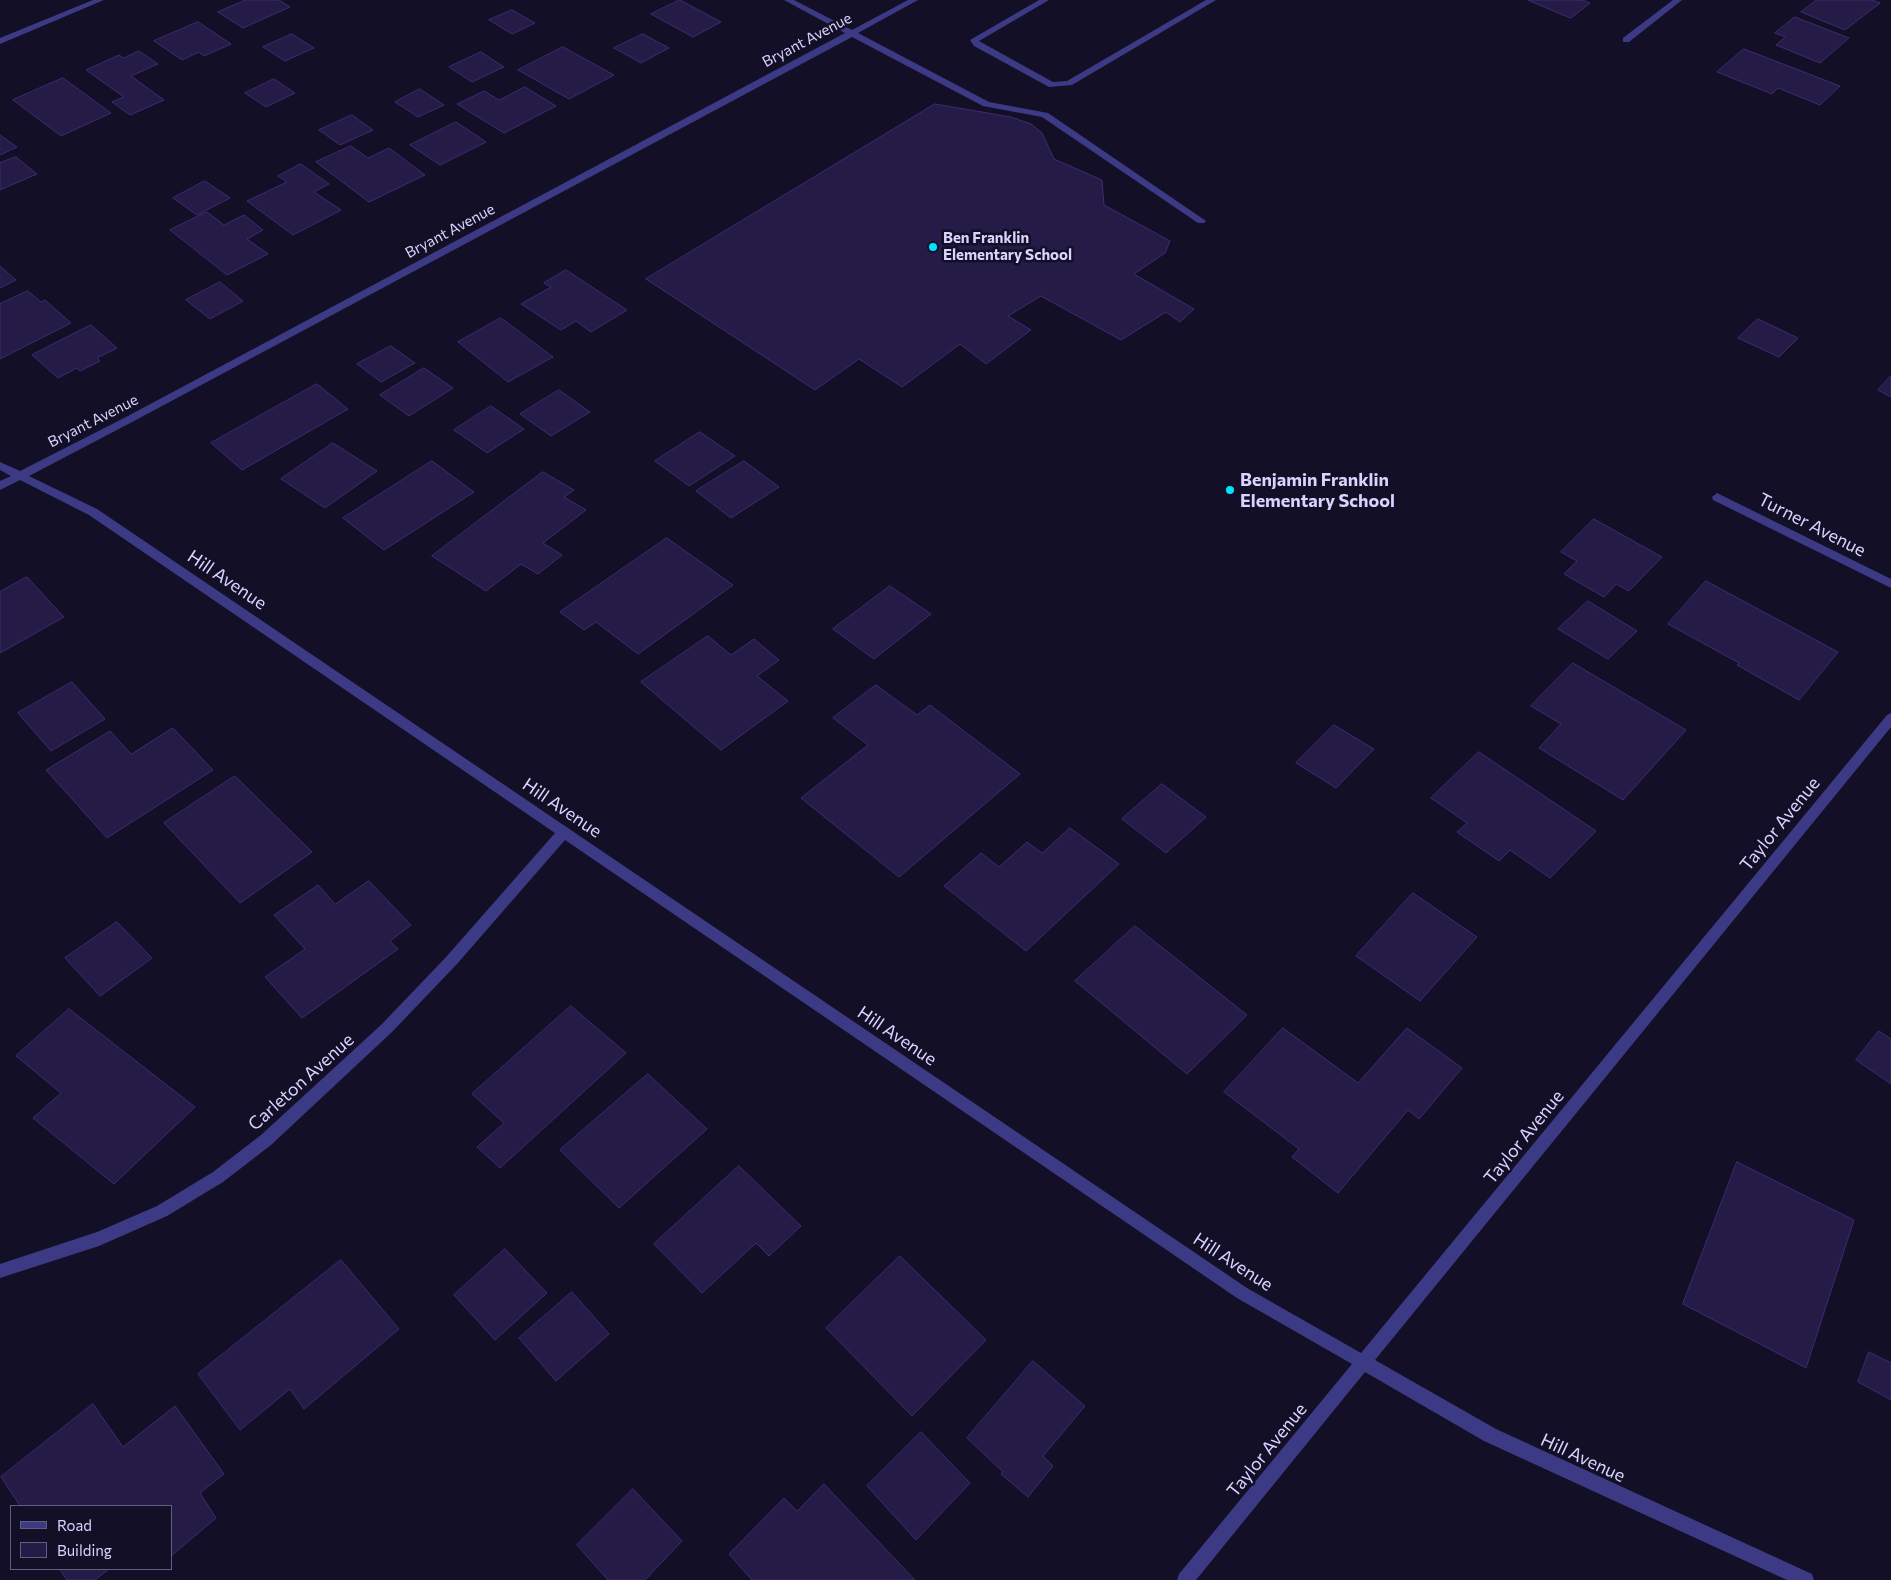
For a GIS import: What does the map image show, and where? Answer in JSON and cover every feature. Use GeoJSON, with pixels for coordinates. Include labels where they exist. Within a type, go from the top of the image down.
{"type":"FeatureCollection","features":[{"type":"Feature","properties":{"kind":"street"},"geometry":{"type":"LineString","coordinates":[[0,41],[100,0]]}},
{"type":"Feature","properties":{"kind":"street"},"geometry":{"type":"LineString","coordinates":[[788,0],[986,104],[1045,115],[1201,221]]}},
{"type":"Feature","properties":{"kind":"street","name":"Bryant Avenue"},"geometry":{"type":"LineString","coordinates":[[0,486],[148,410],[914,0]]}},
{"type":"Feature","properties":{"kind":"street"},"geometry":{"type":"LineString","coordinates":[[1046,0],[974,40],[976,44],[1052,85],[1069,84],[1212,0]]}},
{"type":"Feature","properties":{"kind":"street"},"geometry":{"type":"LineString","coordinates":[[1626,40],[1678,0]]}},
{"type":"Feature","properties":{"kind":"street","name":"Hill Avenue"},"geometry":{"type":"LineString","coordinates":[[0,466],[93,512],[1242,1293],[1490,1435],[1806,1580]]}},
{"type":"Feature","properties":{"kind":"street","name":"Turner Avenue"},"geometry":{"type":"LineString","coordinates":[[1717,497],[1891,584]]}},
{"type":"Feature","properties":{"kind":"street","name":"Taylor Avenue"},"geometry":{"type":"LineString","coordinates":[[1185,1580],[1891,718]]}},
{"type":"Feature","properties":{"kind":"street","name":"Carleton Avenue"},"geometry":{"type":"LineString","coordinates":[[0,1271],[99,1239],[162,1211],[218,1177],[266,1140],[387,1028],[452,960],[564,832]]}},
{"type":"Feature","properties":{"kind":"building"},"geometry":{"type":"Polygon","coordinates":[[[246,0],[279,0],[290,7],[243,28],[218,12],[246,0]]]}},
{"type":"Feature","properties":{"kind":"building"},"geometry":{"type":"Polygon","coordinates":[[[680,0],[721,22],[693,37],[651,14],[680,0]]]}},
{"type":"Feature","properties":{"kind":"building"},"geometry":{"type":"Polygon","coordinates":[[[1528,0],[1582,0],[1590,3],[1571,18],[1528,0]]]}},
{"type":"Feature","properties":{"kind":"building"},"geometry":{"type":"Polygon","coordinates":[[[1817,0],[1872,0],[1880,3],[1845,30],[1801,12],[1817,0]]]}},
{"type":"Feature","properties":{"kind":"building"},"geometry":{"type":"Polygon","coordinates":[[[512,10],[535,23],[512,34],[489,20],[512,10]]]}},
{"type":"Feature","properties":{"kind":"building"},"geometry":{"type":"Polygon","coordinates":[[[1795,17],[1849,38],[1820,63],[1776,45],[1785,37],[1775,33],[1795,17]]]}},
{"type":"Feature","properties":{"kind":"building"},"geometry":{"type":"Polygon","coordinates":[[[198,22],[231,44],[204,56],[199,52],[182,60],[154,41],[198,22]]]}},
{"type":"Feature","properties":{"kind":"building"},"geometry":{"type":"Polygon","coordinates":[[[292,34],[314,48],[285,61],[263,47],[292,34]]]}},
{"type":"Feature","properties":{"kind":"building"},"geometry":{"type":"Polygon","coordinates":[[[643,34],[669,48],[641,63],[614,48],[643,34]]]}},
{"type":"Feature","properties":{"kind":"building"},"geometry":{"type":"Polygon","coordinates":[[[563,47],[614,75],[569,99],[518,70],[563,47]]]}},
{"type":"Feature","properties":{"kind":"building"},"geometry":{"type":"Polygon","coordinates":[[[1744,49],[1840,86],[1820,105],[1778,88],[1772,94],[1717,72],[1744,49]]]}},
{"type":"Feature","properties":{"kind":"building"},"geometry":{"type":"Polygon","coordinates":[[[139,51],[158,64],[131,76],[164,100],[130,115],[112,102],[124,97],[86,70],[119,55],[123,58],[139,51]]]}},
{"type":"Feature","properties":{"kind":"building"},"geometry":{"type":"Polygon","coordinates":[[[481,52],[504,67],[472,82],[449,67],[481,52]]]}},
{"type":"Feature","properties":{"kind":"building"},"geometry":{"type":"Polygon","coordinates":[[[63,78],[111,113],[61,136],[13,100],[63,78]]]}},
{"type":"Feature","properties":{"kind":"building"},"geometry":{"type":"Polygon","coordinates":[[[274,79],[295,93],[266,107],[245,93],[274,79]]]}},
{"type":"Feature","properties":{"kind":"building"},"geometry":{"type":"Polygon","coordinates":[[[525,87],[556,106],[504,133],[457,104],[484,91],[499,100],[525,87]]]}},
{"type":"Feature","properties":{"kind":"building"},"geometry":{"type":"Polygon","coordinates":[[[420,89],[444,105],[418,117],[395,102],[420,89]]]}},
{"type":"Feature","properties":{"kind":"building","name":"Ben Franklin Elementary School"},"geometry":{"type":"Polygon","coordinates":[[[935,104],[1011,117],[1031,124],[1042,133],[1054,159],[1102,180],[1104,205],[1170,241],[1165,253],[1134,274],[1194,309],[1180,322],[1166,312],[1121,340],[1041,296],[1008,316],[1031,330],[986,364],[960,344],[902,387],[859,359],[815,390],[646,279],[935,104]]]}},
{"type":"Feature","properties":{"kind":"building"},"geometry":{"type":"Polygon","coordinates":[[[352,115],[373,130],[340,145],[319,130],[352,115]]]}},
{"type":"Feature","properties":{"kind":"building"},"geometry":{"type":"Polygon","coordinates":[[[456,122],[486,142],[440,165],[410,145],[456,122]]]}},
{"type":"Feature","properties":{"kind":"building"},"geometry":{"type":"Polygon","coordinates":[[[0,135],[17,147],[0,155],[0,135]]]}},
{"type":"Feature","properties":{"kind":"building"},"geometry":{"type":"Polygon","coordinates":[[[351,146],[368,158],[389,148],[425,175],[369,202],[316,162],[351,146]]]}},
{"type":"Feature","properties":{"kind":"building"},"geometry":{"type":"Polygon","coordinates":[[[16,157],[37,174],[0,190],[0,163],[16,157]]]}},
{"type":"Feature","properties":{"kind":"building"},"geometry":{"type":"Polygon","coordinates":[[[301,164],[329,184],[314,192],[341,210],[293,235],[247,201],[287,182],[278,176],[301,164]]]}},
{"type":"Feature","properties":{"kind":"building"},"geometry":{"type":"Polygon","coordinates":[[[205,181],[230,198],[197,215],[173,198],[205,181]]]}},
{"type":"Feature","properties":{"kind":"building"},"geometry":{"type":"Polygon","coordinates":[[[207,212],[224,225],[244,215],[263,230],[247,239],[268,254],[227,275],[170,230],[207,212]]]}},
{"type":"Feature","properties":{"kind":"building"},"geometry":{"type":"Polygon","coordinates":[[[0,266],[16,280],[0,288],[0,266]]]}},
{"type":"Feature","properties":{"kind":"building"},"geometry":{"type":"Polygon","coordinates":[[[566,270],[627,310],[591,332],[576,321],[561,330],[521,304],[551,287],[544,283],[566,270]]]}},
{"type":"Feature","properties":{"kind":"building"},"geometry":{"type":"Polygon","coordinates":[[[220,282],[243,301],[210,319],[186,300],[220,282]]]}},
{"type":"Feature","properties":{"kind":"building"},"geometry":{"type":"Polygon","coordinates":[[[28,291],[41,302],[45,300],[71,323],[0,359],[0,304],[28,291]]]}},
{"type":"Feature","properties":{"kind":"building"},"geometry":{"type":"Polygon","coordinates":[[[501,318],[553,357],[508,382],[458,342],[501,318]]]}},
{"type":"Feature","properties":{"kind":"building"},"geometry":{"type":"Polygon","coordinates":[[[1758,319],[1798,338],[1779,357],[1738,338],[1758,319]]]}},
{"type":"Feature","properties":{"kind":"building"},"geometry":{"type":"Polygon","coordinates":[[[91,325],[117,348],[97,358],[100,361],[80,371],[77,368],[58,378],[32,355],[91,325]]]}},
{"type":"Feature","properties":{"kind":"building"},"geometry":{"type":"Polygon","coordinates":[[[391,346],[415,363],[381,382],[357,364],[391,346]]]}},
{"type":"Feature","properties":{"kind":"building"},"geometry":{"type":"Polygon","coordinates":[[[424,368],[453,388],[409,416],[380,395],[424,368]]]}},
{"type":"Feature","properties":{"kind":"building"},"geometry":{"type":"Polygon","coordinates":[[[1891,376],[1891,397],[1878,390],[1891,376]]]}},
{"type":"Feature","properties":{"kind":"building"},"geometry":{"type":"Polygon","coordinates":[[[317,384],[348,409],[242,470],[211,443],[317,384]]]}},
{"type":"Feature","properties":{"kind":"building"},"geometry":{"type":"Polygon","coordinates":[[[559,390],[590,412],[551,436],[520,414],[559,390]]]}},
{"type":"Feature","properties":{"kind":"building"},"geometry":{"type":"Polygon","coordinates":[[[491,406],[524,429],[487,453],[454,430],[491,406]]]}},
{"type":"Feature","properties":{"kind":"building"},"geometry":{"type":"Polygon","coordinates":[[[700,432],[735,456],[689,486],[655,461],[700,432]]]}},
{"type":"Feature","properties":{"kind":"building"},"geometry":{"type":"Polygon","coordinates":[[[333,443],[377,471],[325,508],[281,479],[333,443]]]}},
{"type":"Feature","properties":{"kind":"building"},"geometry":{"type":"Polygon","coordinates":[[[432,461],[474,492],[384,550],[343,518],[432,461]]]}},
{"type":"Feature","properties":{"kind":"building"},"geometry":{"type":"Polygon","coordinates":[[[744,461],[779,487],[731,518],[696,491],[744,461]]]}},
{"type":"Feature","properties":{"kind":"building"},"geometry":{"type":"Polygon","coordinates":[[[543,472],[574,490],[564,497],[586,510],[543,543],[562,555],[538,574],[521,564],[486,591],[432,556],[543,472]]]}},
{"type":"Feature","properties":{"kind":"building"},"geometry":{"type":"Polygon","coordinates":[[[1594,519],[1662,557],[1629,591],[1616,584],[1604,597],[1564,574],[1577,561],[1561,552],[1594,519]]]}},
{"type":"Feature","properties":{"kind":"building"},"geometry":{"type":"Polygon","coordinates":[[[667,538],[733,585],[638,654],[596,622],[584,630],[560,612],[667,538]]]}},
{"type":"Feature","properties":{"kind":"building"},"geometry":{"type":"Polygon","coordinates":[[[27,577],[64,617],[0,653],[0,592],[27,577]]]}},
{"type":"Feature","properties":{"kind":"building"},"geometry":{"type":"Polygon","coordinates":[[[1706,581],[1838,652],[1799,700],[1737,665],[1739,663],[1668,624],[1706,581]]]}},
{"type":"Feature","properties":{"kind":"building"},"geometry":{"type":"Polygon","coordinates":[[[890,586],[931,614],[874,659],[833,629],[890,586]]]}},
{"type":"Feature","properties":{"kind":"building"},"geometry":{"type":"Polygon","coordinates":[[[1588,601],[1637,631],[1608,659],[1558,629],[1588,601]]]}},
{"type":"Feature","properties":{"kind":"building"},"geometry":{"type":"Polygon","coordinates":[[[708,636],[731,655],[754,639],[779,660],[757,676],[788,701],[721,750],[641,682],[708,636]]]}},
{"type":"Feature","properties":{"kind":"building"},"geometry":{"type":"Polygon","coordinates":[[[1573,663],[1686,730],[1623,800],[1539,748],[1561,724],[1531,706],[1573,663]]]}},
{"type":"Feature","properties":{"kind":"building"},"geometry":{"type":"Polygon","coordinates":[[[72,682],[105,719],[51,751],[18,713],[72,682]]]}},
{"type":"Feature","properties":{"kind":"building"},"geometry":{"type":"Polygon","coordinates":[[[876,685],[917,715],[930,705],[1020,774],[899,877],[801,798],[868,745],[833,718],[876,685]]]}},
{"type":"Feature","properties":{"kind":"building"},"geometry":{"type":"Polygon","coordinates":[[[1334,725],[1374,749],[1336,788],[1296,763],[1334,725]]]}},
{"type":"Feature","properties":{"kind":"building"},"geometry":{"type":"Polygon","coordinates":[[[173,728],[213,770],[107,838],[46,770],[110,731],[131,754],[173,728]]]}},
{"type":"Feature","properties":{"kind":"building"},"geometry":{"type":"Polygon","coordinates":[[[1479,752],[1596,831],[1550,878],[1510,850],[1499,861],[1457,832],[1467,823],[1431,798],[1479,752]]]}},
{"type":"Feature","properties":{"kind":"building"},"geometry":{"type":"Polygon","coordinates":[[[235,776],[312,852],[240,903],[164,823],[235,776]]]}},
{"type":"Feature","properties":{"kind":"building"},"geometry":{"type":"Polygon","coordinates":[[[1162,784],[1206,817],[1166,853],[1122,819],[1162,784]]]}},
{"type":"Feature","properties":{"kind":"building"},"geometry":{"type":"Polygon","coordinates":[[[1070,828],[1119,864],[1026,951],[944,886],[981,853],[999,867],[1027,842],[1042,853],[1070,828]]]}},
{"type":"Feature","properties":{"kind":"building"},"geometry":{"type":"Polygon","coordinates":[[[369,881],[411,925],[390,941],[398,949],[302,1018],[265,977],[305,949],[274,915],[318,885],[335,904],[369,881]]]}},
{"type":"Feature","properties":{"kind":"building"},"geometry":{"type":"Polygon","coordinates":[[[1413,893],[1477,937],[1420,1001],[1356,956],[1413,893]]]}},
{"type":"Feature","properties":{"kind":"building"},"geometry":{"type":"Polygon","coordinates":[[[117,922],[152,958],[100,996],[65,958],[117,922]]]}},
{"type":"Feature","properties":{"kind":"building"},"geometry":{"type":"Polygon","coordinates":[[[1135,926],[1247,1015],[1187,1074],[1075,981],[1135,926]]]}},
{"type":"Feature","properties":{"kind":"building"},"geometry":{"type":"Polygon","coordinates":[[[571,1006],[626,1053],[500,1168],[477,1147],[504,1123],[472,1094],[571,1006]]]}},
{"type":"Feature","properties":{"kind":"building"},"geometry":{"type":"Polygon","coordinates":[[[69,1009],[195,1107],[114,1184],[33,1118],[61,1093],[16,1056],[69,1009]]]}},
{"type":"Feature","properties":{"kind":"building"},"geometry":{"type":"Polygon","coordinates":[[[1283,1028],[1358,1083],[1407,1028],[1462,1068],[1419,1119],[1408,1110],[1338,1193],[1292,1157],[1299,1149],[1224,1092],[1283,1028]]]}},
{"type":"Feature","properties":{"kind":"building"},"geometry":{"type":"Polygon","coordinates":[[[1879,1031],[1891,1039],[1891,1084],[1856,1060],[1879,1031]]]}},
{"type":"Feature","properties":{"kind":"building"},"geometry":{"type":"Polygon","coordinates":[[[648,1074],[707,1129],[619,1208],[560,1150],[648,1074]]]}},
{"type":"Feature","properties":{"kind":"building"},"geometry":{"type":"Polygon","coordinates":[[[1737,1162],[1854,1220],[1806,1368],[1683,1304],[1737,1162]]]}},
{"type":"Feature","properties":{"kind":"building"},"geometry":{"type":"Polygon","coordinates":[[[739,1166],[801,1226],[769,1256],[756,1243],[702,1293],[654,1244],[739,1166]]]}},
{"type":"Feature","properties":{"kind":"building"},"geometry":{"type":"Polygon","coordinates":[[[505,1249],[547,1293],[495,1340],[454,1295],[505,1249]]]}},
{"type":"Feature","properties":{"kind":"building"},"geometry":{"type":"Polygon","coordinates":[[[900,1256],[986,1340],[912,1416],[826,1328],[900,1256]]]}},
{"type":"Feature","properties":{"kind":"building"},"geometry":{"type":"Polygon","coordinates":[[[341,1260],[399,1329],[304,1409],[290,1389],[240,1430],[198,1374],[341,1260]]]}},
{"type":"Feature","properties":{"kind":"building"},"geometry":{"type":"Polygon","coordinates":[[[572,1292],[609,1334],[556,1381],[519,1338],[572,1292]]]}},
{"type":"Feature","properties":{"kind":"building"},"geometry":{"type":"Polygon","coordinates":[[[1869,1352],[1891,1363],[1891,1400],[1858,1382],[1869,1352]]]}},
{"type":"Feature","properties":{"kind":"building"},"geometry":{"type":"Polygon","coordinates":[[[1033,1361],[1085,1406],[1043,1456],[1053,1466],[1028,1497],[1001,1474],[1003,1472],[967,1438],[1033,1361]]]}},
{"type":"Feature","properties":{"kind":"building"},"geometry":{"type":"Polygon","coordinates":[[[93,1404],[123,1447],[175,1406],[224,1474],[200,1493],[216,1518],[172,1555],[172,1505],[19,1505],[1,1477],[93,1404]]]}},
{"type":"Feature","properties":{"kind":"building"},"geometry":{"type":"Polygon","coordinates":[[[921,1432],[970,1483],[916,1540],[867,1486],[921,1432]]]}},
{"type":"Feature","properties":{"kind":"building"},"geometry":{"type":"Polygon","coordinates":[[[824,1484],[915,1580],[752,1580],[729,1554],[784,1498],[797,1511],[824,1484]]]}},
{"type":"Feature","properties":{"kind":"building"},"geometry":{"type":"Polygon","coordinates":[[[633,1489],[682,1541],[645,1580],[608,1580],[577,1545],[633,1489]]]}},
{"type":"Feature","properties":{"kind":"building"},"geometry":{"type":"Polygon","coordinates":[[[61,1570],[108,1570],[95,1580],[67,1580],[61,1570]]]}},
{"type":"Feature","properties":{"kind":"place","name":"Ben Franklin Elementary School"},"geometry":{"type":"Point","coordinates":[933,247]}},
{"type":"Feature","properties":{"kind":"place","name":"Benjamin Franklin Elementary School"},"geometry":{"type":"Point","coordinates":[1230,490]}}]}
